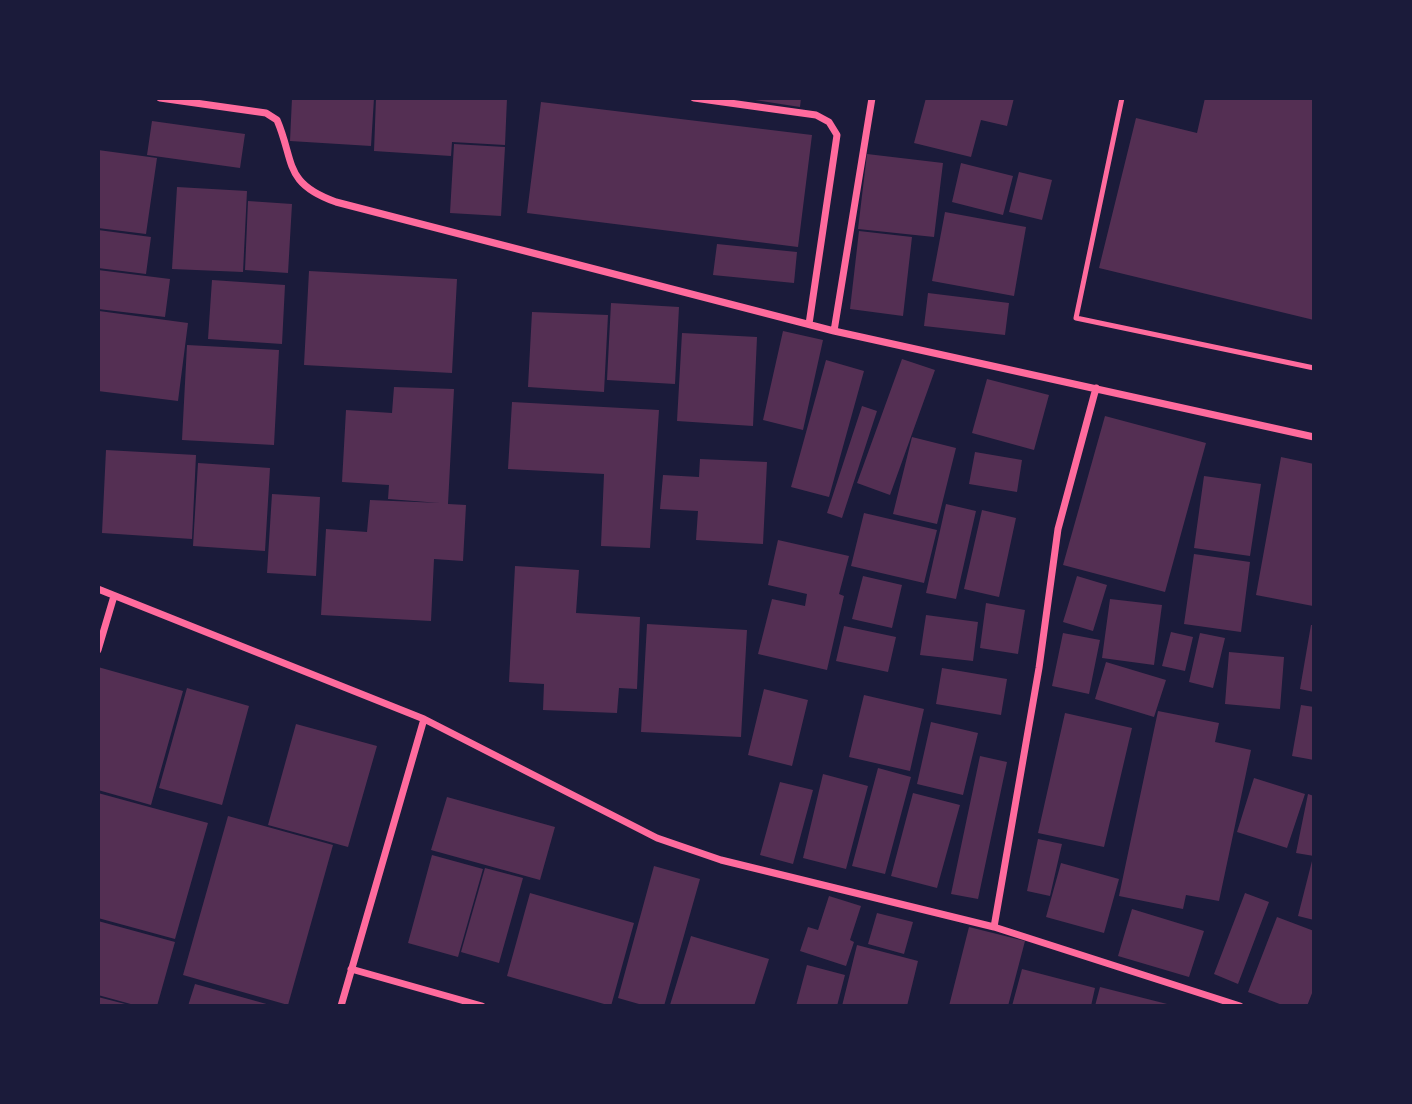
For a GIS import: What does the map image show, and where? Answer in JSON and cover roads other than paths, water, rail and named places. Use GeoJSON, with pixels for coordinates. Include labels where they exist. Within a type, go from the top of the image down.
{"type":"FeatureCollection","features":[{"type":"Feature","properties":{"kind":"street"},"geometry":{"type":"LineString","coordinates":[[160,98],[266,113],[277,120],[290,168],[305,185],[328,199],[834,331],[1314,437]]}},
{"type":"Feature","properties":{"kind":"street"},"geometry":{"type":"LineString","coordinates":[[694,98],[816,115],[828,122],[837,135],[809,324]]}},
{"type":"Feature","properties":{"kind":"street"},"geometry":{"type":"LineString","coordinates":[[834,331],[872,98]]}},
{"type":"Feature","properties":{"kind":"street"},"geometry":{"type":"LineString","coordinates":[[994,927],[1039,668],[1058,529],[1096,387]]}},
{"type":"Feature","properties":{"kind":"street"},"geometry":{"type":"LineString","coordinates":[[98,589],[424,719],[657,838],[721,860],[994,927],[1240,1006]]}},
{"type":"Feature","properties":{"kind":"street"},"geometry":{"type":"LineString","coordinates":[[98,650],[114,596]]}},
{"type":"Feature","properties":{"kind":"street"},"geometry":{"type":"LineString","coordinates":[[341,1006],[424,719]]}},
{"type":"Feature","properties":{"kind":"street"},"geometry":{"type":"LineString","coordinates":[[351,969],[482,1006]]}},
{"type":"Feature","properties":{"kind":"lane"},"geometry":{"type":"LineString","coordinates":[[1122,98],[1076,317],[1314,368]]}}]}
